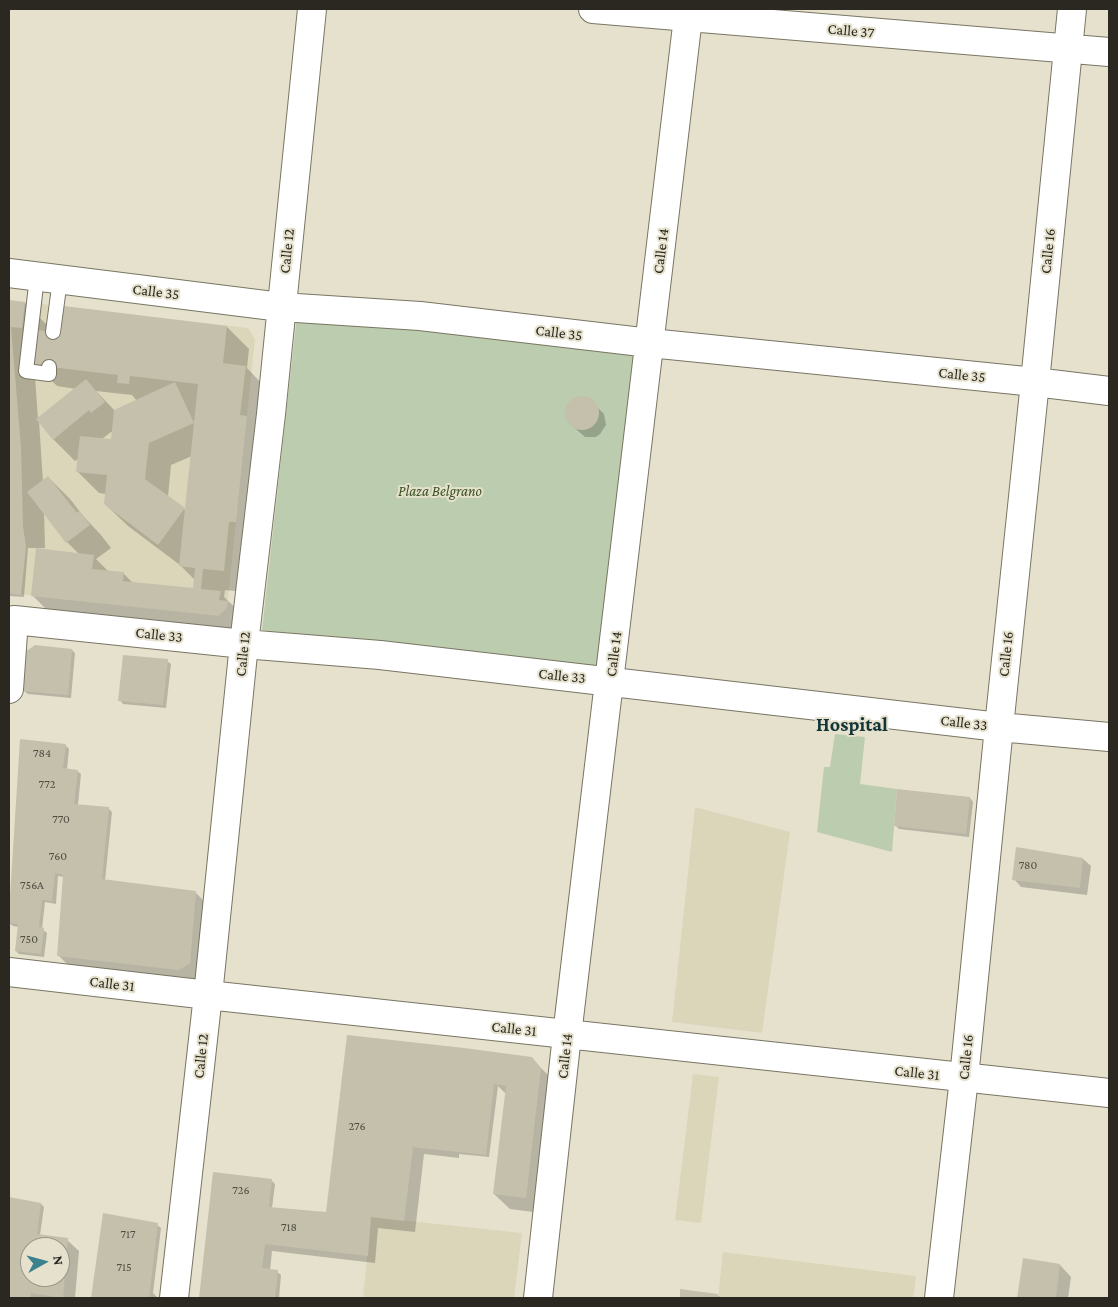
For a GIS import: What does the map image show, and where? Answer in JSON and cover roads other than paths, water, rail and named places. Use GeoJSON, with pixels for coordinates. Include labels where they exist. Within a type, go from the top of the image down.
{"type":"FeatureCollection","features":[{"type":"Feature","properties":{"kind":"street","name":"Calle 12"},"geometry":{"type":"LineString","coordinates":[[174,1298],[208,995],[312,9]]}},
{"type":"Feature","properties":{"kind":"street","name":"Calle 37"},"geometry":{"type":"LineString","coordinates":[[593,9],[689,13],[1109,52]]}},
{"type":"Feature","properties":{"kind":"street","name":"Calle 16"},"geometry":{"type":"LineString","coordinates":[[939,1298],[964,1078],[1072,9]]}},
{"type":"Feature","properties":{"kind":"street","name":"Calle 14"},"geometry":{"type":"LineString","coordinates":[[538,1298],[567,1035],[689,13]]}},
{"type":"Feature","properties":{"kind":"street","name":"Calle 35"},"geometry":{"type":"LineString","coordinates":[[9,273],[281,307],[420,316],[650,343],[1109,391]]}},
{"type":"Feature","properties":{"kind":"street","name":"Calle 33"},"geometry":{"type":"LineString","coordinates":[[9,689],[14,620],[244,644],[380,655],[999,727],[1109,737]]}},
{"type":"Feature","properties":{"kind":"street","name":"Calle 31"},"geometry":{"type":"LineString","coordinates":[[9,972],[567,1035],[1109,1093]]}},
{"type":"Feature","properties":{"kind":"lane"},"geometry":{"type":"LineString","coordinates":[[48,278],[53,332]]}},
{"type":"Feature","properties":{"kind":"lane"},"geometry":{"type":"LineString","coordinates":[[48,278],[26,371],[49,374],[50,367]]}},
{"type":"Feature","properties":{"kind":"district","name":"Hospital"},"geometry":{"type":"Point","coordinates":[852,725]}},
{"type":"Feature","properties":{"kind":"park label","name":"Plaza Belgrano"},"geometry":{"type":"Point","coordinates":[440,491]}}]}
